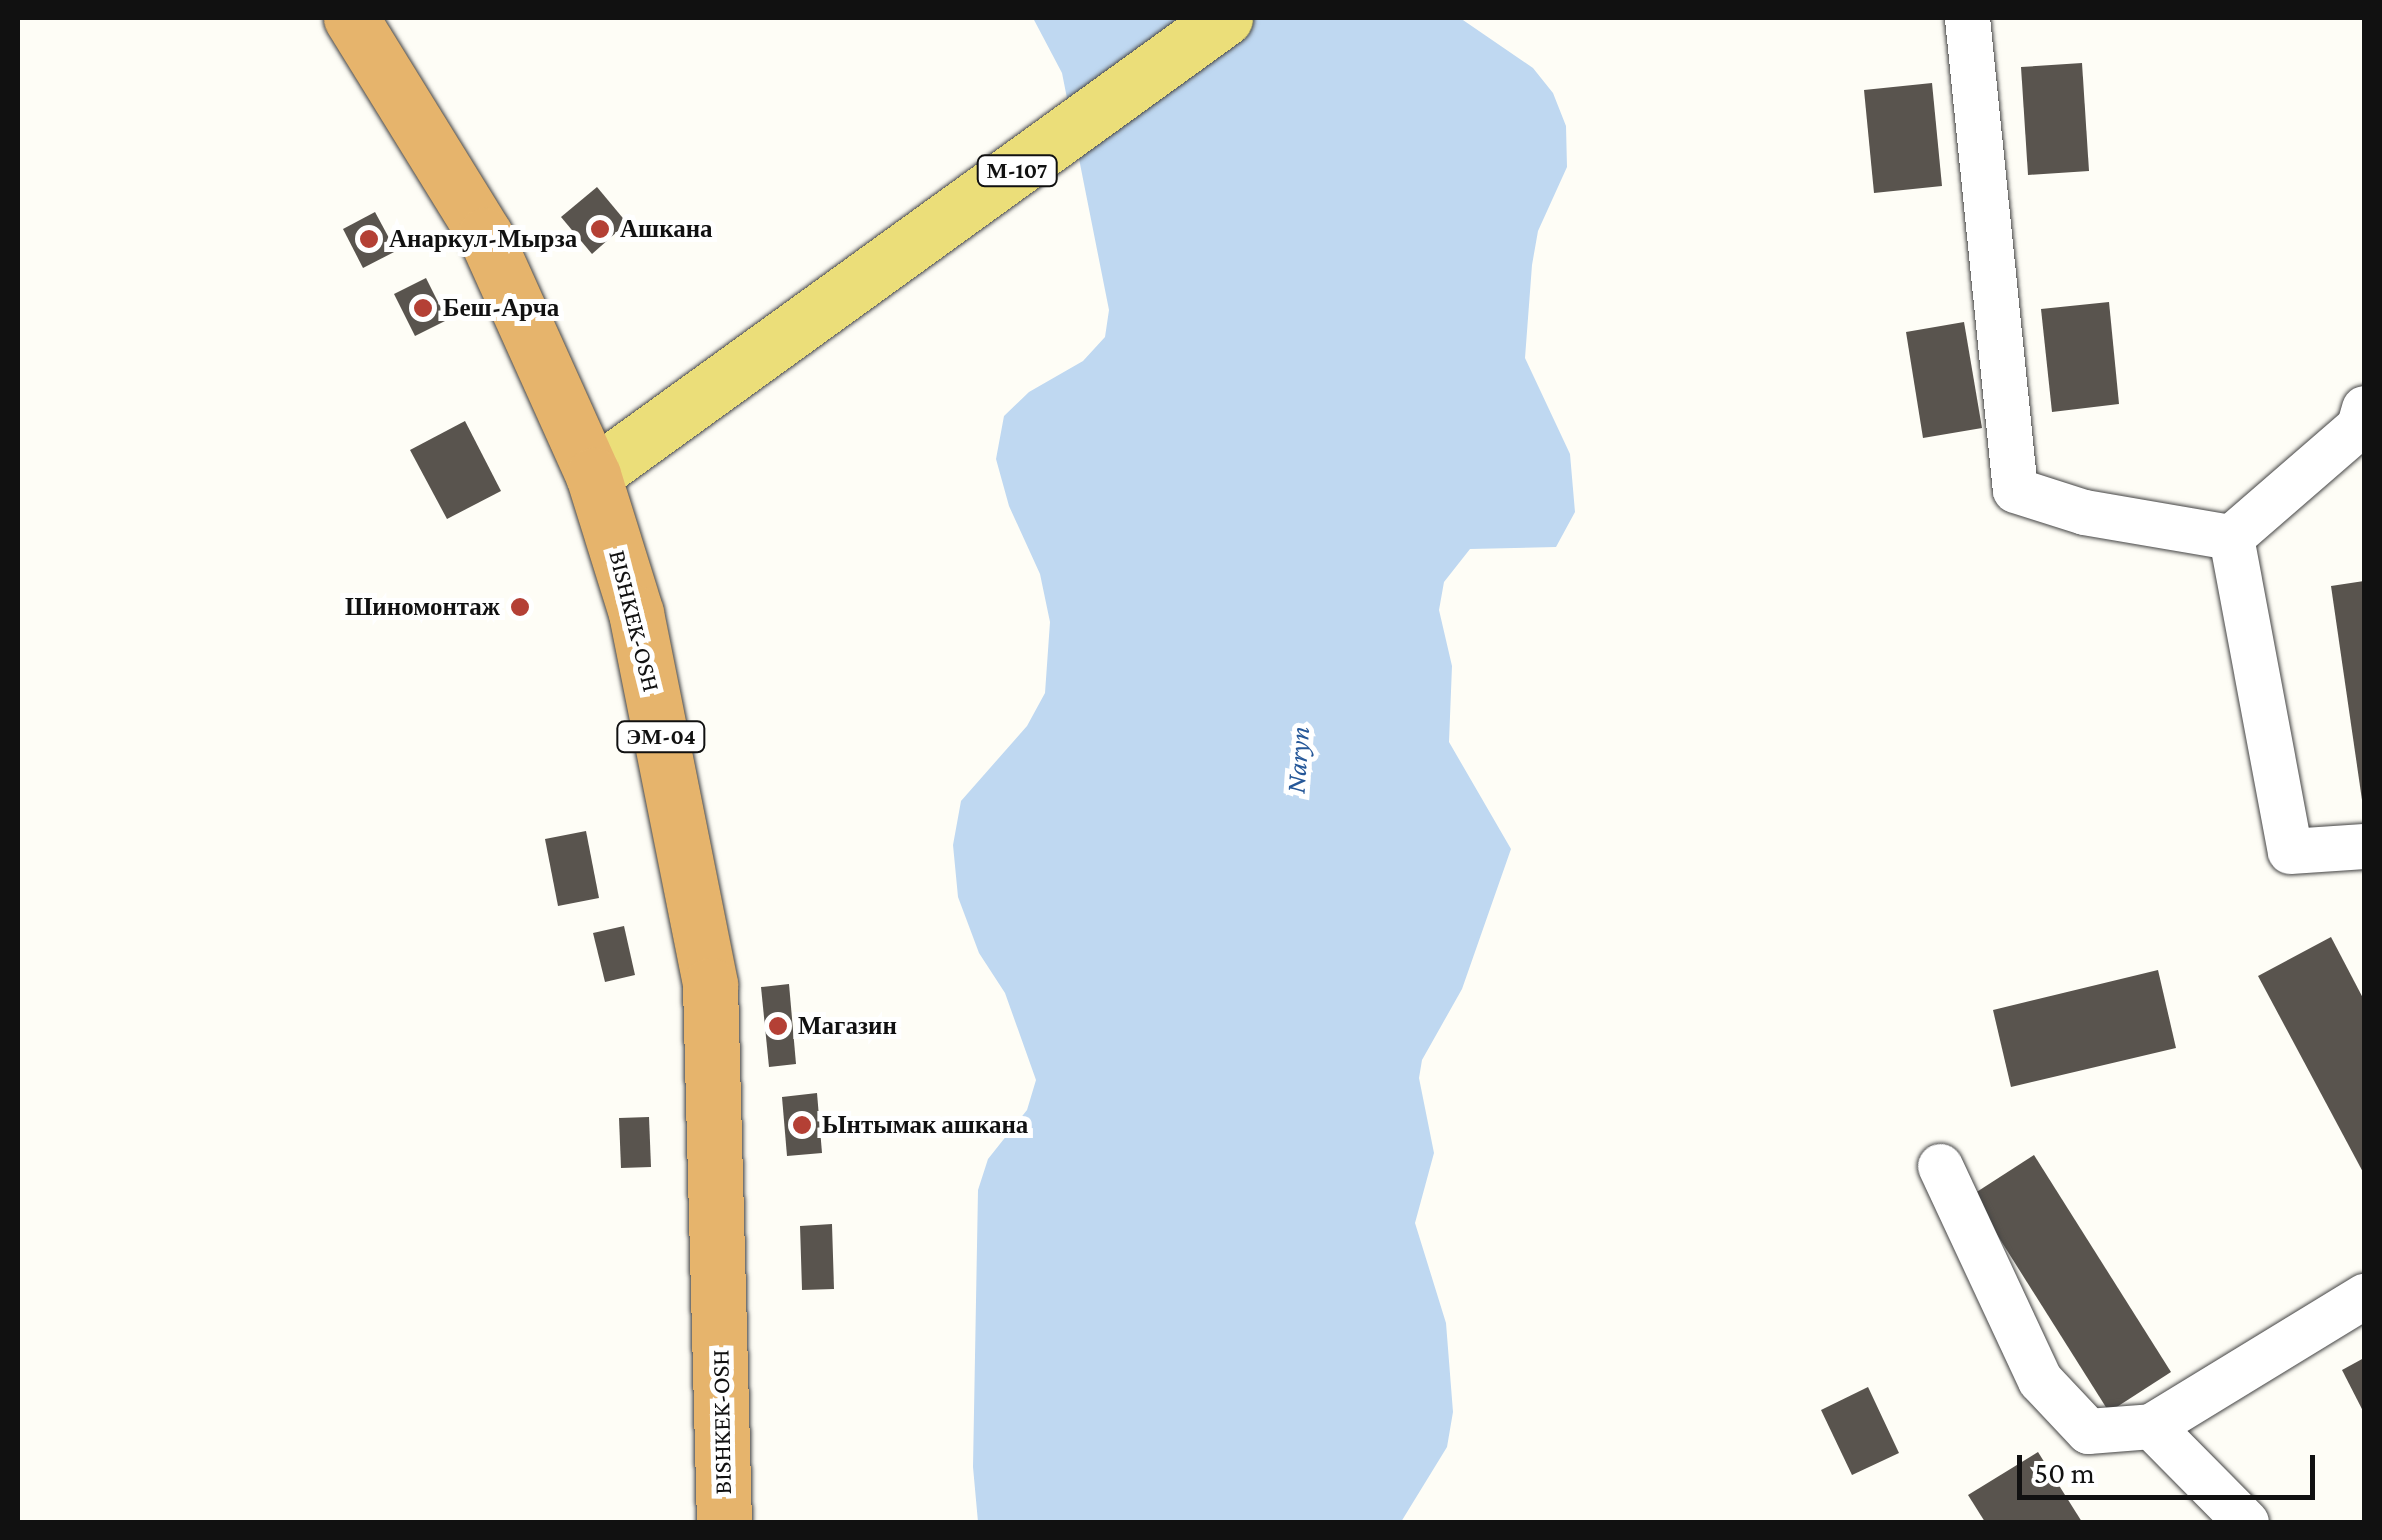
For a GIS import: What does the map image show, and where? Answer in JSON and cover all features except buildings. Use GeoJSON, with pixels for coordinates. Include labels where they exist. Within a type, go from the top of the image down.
{"type":"FeatureCollection","features":[{"type":"Feature","properties":{"kind":"highway","name":"BISHKEK-OSH"},"geometry":{"type":"LineString","coordinates":[[351,18],[485,236],[593,475],[636,613],[710,985],[724,1522]]}},
{"type":"Feature","properties":{"kind":"main road","name":"М-107"},"geometry":{"type":"LineString","coordinates":[[593,475],[810,324],[1225,18]]}},
{"type":"Feature","properties":{"kind":"street"},"geometry":{"type":"LineString","coordinates":[[1967,18],[2015,490],[2084,512],[2231,538]]}},
{"type":"Feature","properties":{"kind":"street"},"geometry":{"type":"LineString","coordinates":[[2231,538],[2358,426],[2364,408]]}},
{"type":"Feature","properties":{"kind":"street"},"geometry":{"type":"LineString","coordinates":[[2231,538],[2290,851],[2364,846]]}},
{"type":"Feature","properties":{"kind":"street"},"geometry":{"type":"LineString","coordinates":[[1940,1166],[2040,1380],[2088,1431],[2151,1426],[2364,1296]]}},
{"type":"Feature","properties":{"kind":"street"},"geometry":{"type":"LineString","coordinates":[[2151,1426],[2246,1522]]}},
{"type":"Feature","properties":{"kind":"water","name":"Naryn"},"geometry":{"type":"Polygon","coordinates":[[[1033,18],[1460,18],[1533,68],[1553,93],[1566,126],[1567,167],[1538,231],[1525,358],[1570,454],[1575,512],[1556,547],[1470,549],[1444,582],[1439,610],[1452,666],[1449,742],[1511,849],[1462,989],[1422,1060],[1419,1078],[1434,1153],[1415,1223],[1446,1323],[1453,1412],[1447,1447],[1401,1522],[978,1522],[973,1467],[978,1190],[988,1159],[1027,1110],[1036,1080],[1005,993],[979,953],[958,897],[953,845],[961,801],[1027,726],[1045,693],[1050,622],[1040,574],[1009,506],[996,459],[1004,416],[1029,392],[1083,361],[1105,337],[1109,310],[1062,73],[1033,18]]]}},
{"type":"Feature","properties":{"kind":"place","name":"Ашкана"},"geometry":{"type":"Point","coordinates":[600,229]}},
{"type":"Feature","properties":{"kind":"place","name":"Анаркул-Мырза"},"geometry":{"type":"Point","coordinates":[369,239]}},
{"type":"Feature","properties":{"kind":"place","name":"Беш-Арча"},"geometry":{"type":"Point","coordinates":[423,308]}},
{"type":"Feature","properties":{"kind":"place","name":"Шиномонтаж"},"geometry":{"type":"Point","coordinates":[520,607]}},
{"type":"Feature","properties":{"kind":"place","name":"Магазин"},"geometry":{"type":"Point","coordinates":[778,1026]}},
{"type":"Feature","properties":{"kind":"place","name":"Ынтымак ашкана"},"geometry":{"type":"Point","coordinates":[802,1125]}}]}
